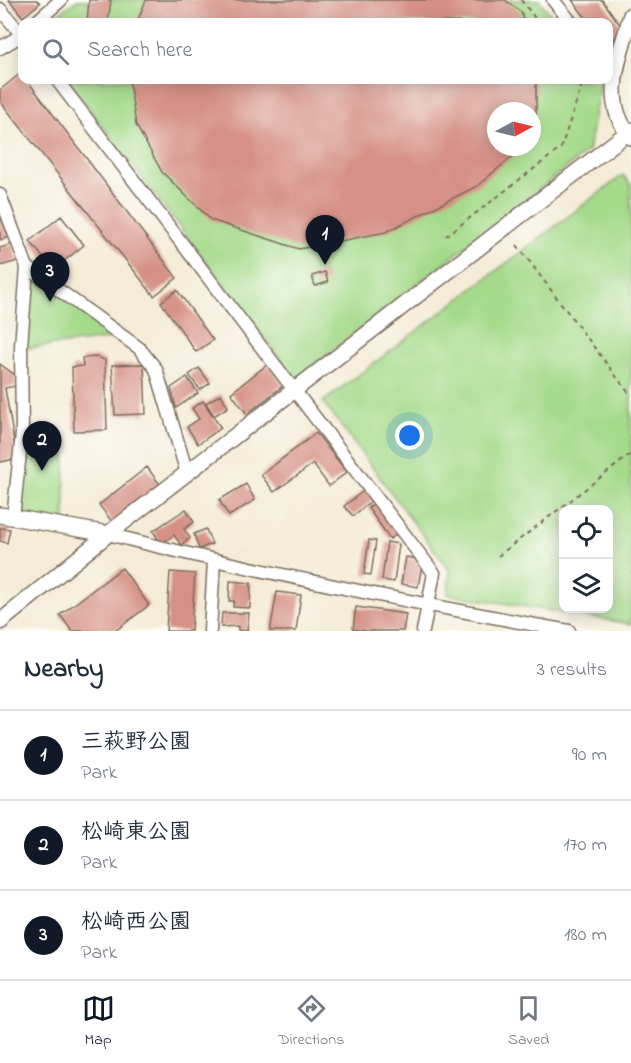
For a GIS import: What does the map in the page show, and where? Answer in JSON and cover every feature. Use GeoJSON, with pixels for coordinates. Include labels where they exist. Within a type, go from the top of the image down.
{"type":"FeatureCollection","features":[{"type":"Feature","properties":{"kind":"street"},"geometry":{"type":"LineString","coordinates":[[41,18],[61,0]]}},
{"type":"Feature","properties":{"kind":"street"},"geometry":{"type":"LineString","coordinates":[[554,0],[568,18]]}},
{"type":"Feature","properties":{"kind":"street"},"geometry":{"type":"LineString","coordinates":[[0,9],[18,30]]}},
{"type":"Feature","properties":{"kind":"street"},"geometry":{"type":"LineString","coordinates":[[613,68],[631,15]]}},
{"type":"Feature","properties":{"kind":"street"},"geometry":{"type":"LineString","coordinates":[[0,48],[18,37]]}},
{"type":"Feature","properties":{"kind":"street"},"geometry":{"type":"LineString","coordinates":[[60,84],[434,573],[423,631]]}},
{"type":"Feature","properties":{"kind":"street"},"geometry":{"type":"LineString","coordinates":[[0,622],[108,534],[630,134],[619,121],[612,84]]}},
{"type":"Feature","properties":{"kind":"street"},"geometry":{"type":"LineString","coordinates":[[0,195],[27,267],[21,346],[22,434],[7,517],[108,534],[214,561],[428,606],[569,631]]}},
{"type":"Feature","properties":{"kind":"street"},"geometry":{"type":"LineString","coordinates":[[27,267],[139,348],[156,369],[187,473]]}},
{"type":"Feature","properties":{"kind":"street"},"geometry":{"type":"LineString","coordinates":[[210,631],[214,561]]}},
{"type":"Feature","properties":{"kind":"path"},"geometry":{"type":"LineString","coordinates":[[521,0],[535,18]]}},
{"type":"Feature","properties":{"kind":"path"},"geometry":{"type":"LineString","coordinates":[[446,236],[561,148],[581,88],[579,84]]}},
{"type":"Feature","properties":{"kind":"path"},"geometry":{"type":"LineString","coordinates":[[517,245],[631,396]]}},
{"type":"Feature","properties":{"kind":"path"},"geometry":{"type":"LineString","coordinates":[[498,556],[631,454]]}},
{"type":"Feature","properties":{"kind":"green space"},"geometry":{"type":"Polygon","coordinates":[[[77,0],[539,0],[553,18],[53,18],[77,0]]]}},
{"type":"Feature","properties":{"kind":"green space"},"geometry":{"type":"Polygon","coordinates":[[[70,84],[600,84],[588,151],[296,379],[70,84]]]}},
{"type":"Feature","properties":{"kind":"green space"},"geometry":{"type":"Polygon","coordinates":[[[623,175],[631,185],[631,624],[564,613],[613,613],[613,505],[559,505],[559,612],[448,594],[450,571],[323,402],[623,175]]]}},
{"type":"Feature","properties":{"kind":"green space"},"geometry":{"type":"Polygon","coordinates":[[[27,267],[124,337],[21,349],[27,267]]]}},
{"type":"Feature","properties":{"kind":"green space"},"geometry":{"type":"Polygon","coordinates":[[[22,434],[65,441],[65,527],[13,518],[22,434]]]}},
{"type":"Feature","properties":{"kind":"building"},"geometry":{"type":"Polygon","coordinates":[[[9,0],[37,0],[40,3],[23,17],[9,0]]]}},
{"type":"Feature","properties":{"kind":"building"},"geometry":{"type":"Polygon","coordinates":[[[89,0],[111,0],[109,18],[87,18],[89,0]]]}},
{"type":"Feature","properties":{"kind":"building"},"geometry":{"type":"Polygon","coordinates":[[[146,0],[505,0],[521,12],[523,18],[139,18],[146,0]]]}},
{"type":"Feature","properties":{"kind":"building"},"geometry":{"type":"Polygon","coordinates":[[[572,0],[602,0],[624,30],[613,40],[613,18],[586,18],[572,0]]]}},
{"type":"Feature","properties":{"kind":"building"},"geometry":{"type":"Polygon","coordinates":[[[18,75],[18,84],[30,84],[177,278],[154,296],[0,101],[0,90],[18,75]]]}},
{"type":"Feature","properties":{"kind":"building"},"geometry":{"type":"Polygon","coordinates":[[[130,84],[536,84],[536,102],[487,102],[487,156],[513,156],[477,186],[386,232],[299,249],[211,220],[162,172],[136,125],[130,84]]]}},
{"type":"Feature","properties":{"kind":"building"},"geometry":{"type":"Polygon","coordinates":[[[0,215],[9,237],[0,240],[0,215]]]}},
{"type":"Feature","properties":{"kind":"building"},"geometry":{"type":"Polygon","coordinates":[[[61,216],[84,245],[53,270],[30,241],[61,216]]]}},
{"type":"Feature","properties":{"kind":"building"},"geometry":{"type":"Polygon","coordinates":[[[13,244],[18,261],[0,266],[0,248],[13,244]]]}},
{"type":"Feature","properties":{"kind":"building"},"geometry":{"type":"Polygon","coordinates":[[[325,272],[328,282],[315,286],[312,276],[325,272]]]}},
{"type":"Feature","properties":{"kind":"building"},"geometry":{"type":"Polygon","coordinates":[[[177,290],[213,340],[196,352],[161,302],[177,290]]]}},
{"type":"Feature","properties":{"kind":"building"},"geometry":{"type":"Polygon","coordinates":[[[97,357],[105,360],[107,430],[74,431],[72,367],[83,366],[82,358],[97,357]]]}},
{"type":"Feature","properties":{"kind":"building"},"geometry":{"type":"Polygon","coordinates":[[[0,364],[15,375],[16,386],[5,388],[17,459],[0,462],[0,364]]]}},
{"type":"Feature","properties":{"kind":"building"},"geometry":{"type":"Polygon","coordinates":[[[144,364],[146,414],[115,415],[112,365],[144,364]]]}},
{"type":"Feature","properties":{"kind":"building"},"geometry":{"type":"Polygon","coordinates":[[[268,364],[284,385],[247,414],[231,393],[268,364]]]}},
{"type":"Feature","properties":{"kind":"building"},"geometry":{"type":"Polygon","coordinates":[[[199,368],[210,383],[200,390],[189,375],[199,368]]]}},
{"type":"Feature","properties":{"kind":"building"},"geometry":{"type":"Polygon","coordinates":[[[187,377],[198,393],[176,408],[171,388],[187,377]]]}},
{"type":"Feature","properties":{"kind":"building"},"geometry":{"type":"Polygon","coordinates":[[[221,394],[228,407],[214,416],[206,403],[221,394]]]}},
{"type":"Feature","properties":{"kind":"building"},"geometry":{"type":"Polygon","coordinates":[[[203,401],[221,428],[198,444],[187,427],[199,419],[192,408],[203,401]]]}},
{"type":"Feature","properties":{"kind":"building"},"geometry":{"type":"Polygon","coordinates":[[[316,433],[347,472],[329,486],[313,464],[274,492],[261,475],[316,433]]]}},
{"type":"Feature","properties":{"kind":"building"},"geometry":{"type":"Polygon","coordinates":[[[147,467],[161,486],[113,523],[99,505],[147,467]]]}},
{"type":"Feature","properties":{"kind":"building"},"geometry":{"type":"Polygon","coordinates":[[[246,484],[255,500],[229,516],[219,500],[246,484]]]}},
{"type":"Feature","properties":{"kind":"building"},"geometry":{"type":"Polygon","coordinates":[[[367,488],[375,498],[353,516],[344,506],[367,488]]]}},
{"type":"Feature","properties":{"kind":"building"},"geometry":{"type":"Polygon","coordinates":[[[376,502],[398,533],[390,539],[368,508],[376,502]]]}},
{"type":"Feature","properties":{"kind":"building"},"geometry":{"type":"Polygon","coordinates":[[[186,509],[194,522],[184,529],[190,538],[181,545],[174,535],[161,544],[153,531],[186,509]]]}},
{"type":"Feature","properties":{"kind":"building"},"geometry":{"type":"Polygon","coordinates":[[[0,528],[10,529],[7,543],[0,541],[0,528]]]}},
{"type":"Feature","properties":{"kind":"building"},"geometry":{"type":"Polygon","coordinates":[[[206,529],[212,544],[199,549],[194,534],[206,529]]]}},
{"type":"Feature","properties":{"kind":"building"},"geometry":{"type":"Polygon","coordinates":[[[369,540],[376,541],[371,575],[364,574],[369,540]]]}},
{"type":"Feature","properties":{"kind":"building"},"geometry":{"type":"Polygon","coordinates":[[[387,542],[399,544],[394,582],[382,580],[387,542]]]}},
{"type":"Feature","properties":{"kind":"building"},"geometry":{"type":"Polygon","coordinates":[[[406,557],[418,559],[419,565],[422,565],[418,587],[401,584],[406,557]]]}},
{"type":"Feature","properties":{"kind":"building"},"geometry":{"type":"Polygon","coordinates":[[[122,568],[149,605],[115,631],[72,631],[60,615],[122,568]]]}},
{"type":"Feature","properties":{"kind":"building"},"geometry":{"type":"Polygon","coordinates":[[[170,572],[195,574],[191,631],[166,631],[170,572]]]}},
{"type":"Feature","properties":{"kind":"building"},"geometry":{"type":"Polygon","coordinates":[[[230,581],[251,583],[250,608],[233,607],[234,601],[229,601],[230,581]]]}},
{"type":"Feature","properties":{"kind":"building"},"geometry":{"type":"Polygon","coordinates":[[[277,592],[301,595],[296,631],[270,631],[277,592]]]}},
{"type":"Feature","properties":{"kind":"building"},"geometry":{"type":"Polygon","coordinates":[[[356,607],[406,614],[403,631],[353,629],[356,607]]]}},
{"type":"Feature","properties":{"kind":"building"},"geometry":{"type":"Polygon","coordinates":[[[222,613],[249,613],[247,631],[238,630],[238,626],[221,627],[222,613]]]}},
{"type":"Feature","properties":{"kind":"place","name":"三萩野公園"},"geometry":{"type":"Point","coordinates":[325,265]}},
{"type":"Feature","properties":{"kind":"place","name":"松崎西公園"},"geometry":{"type":"Point","coordinates":[50,302]}},
{"type":"Feature","properties":{"kind":"place","name":"松崎東公園"},"geometry":{"type":"Point","coordinates":[42,471]}}]}
